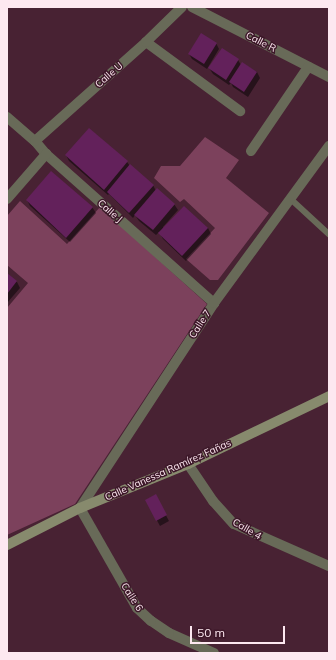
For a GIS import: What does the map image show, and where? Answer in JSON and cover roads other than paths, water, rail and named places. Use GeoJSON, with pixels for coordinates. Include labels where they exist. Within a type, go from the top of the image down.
{"type":"FeatureCollection","features":[{"type":"Feature","properties":{"kind":"street","name":"Calle U"},"geometry":{"type":"LineString","coordinates":[[35,140],[146,42],[182,7]]}},
{"type":"Feature","properties":{"kind":"street","name":"Calle R"},"geometry":{"type":"LineString","coordinates":[[192,7],[329,77]]}},
{"type":"Feature","properties":{"kind":"street"},"geometry":{"type":"LineString","coordinates":[[146,42],[240,111]]}},
{"type":"Feature","properties":{"kind":"street"},"geometry":{"type":"LineString","coordinates":[[251,151],[308,67]]}},
{"type":"Feature","properties":{"kind":"street","name":"Calle J"},"geometry":{"type":"LineString","coordinates":[[7,117],[35,140],[46,154],[214,303]]}},
{"type":"Feature","properties":{"kind":"street","name":"Calle 7"},"geometry":{"type":"LineString","coordinates":[[80,508],[214,303],[329,146]]}},
{"type":"Feature","properties":{"kind":"street"},"geometry":{"type":"LineString","coordinates":[[7,199],[46,154]]}},
{"type":"Feature","properties":{"kind":"street","name":"Calle Vanessa Ramírez Fañas"},"geometry":{"type":"LineString","coordinates":[[7,545],[80,508],[188,464],[329,396]]}},
{"type":"Feature","properties":{"kind":"street","name":"Calle 4"},"geometry":{"type":"LineString","coordinates":[[188,464],[213,501],[234,524],[329,566]]}},
{"type":"Feature","properties":{"kind":"street","name":"Calle 6"},"geometry":{"type":"LineString","coordinates":[[80,508],[137,608],[151,622],[169,633],[214,653]]}},
{"type":"Feature","properties":{"kind":"lane"},"geometry":{"type":"LineString","coordinates":[[290,198],[329,234]]}}]}
